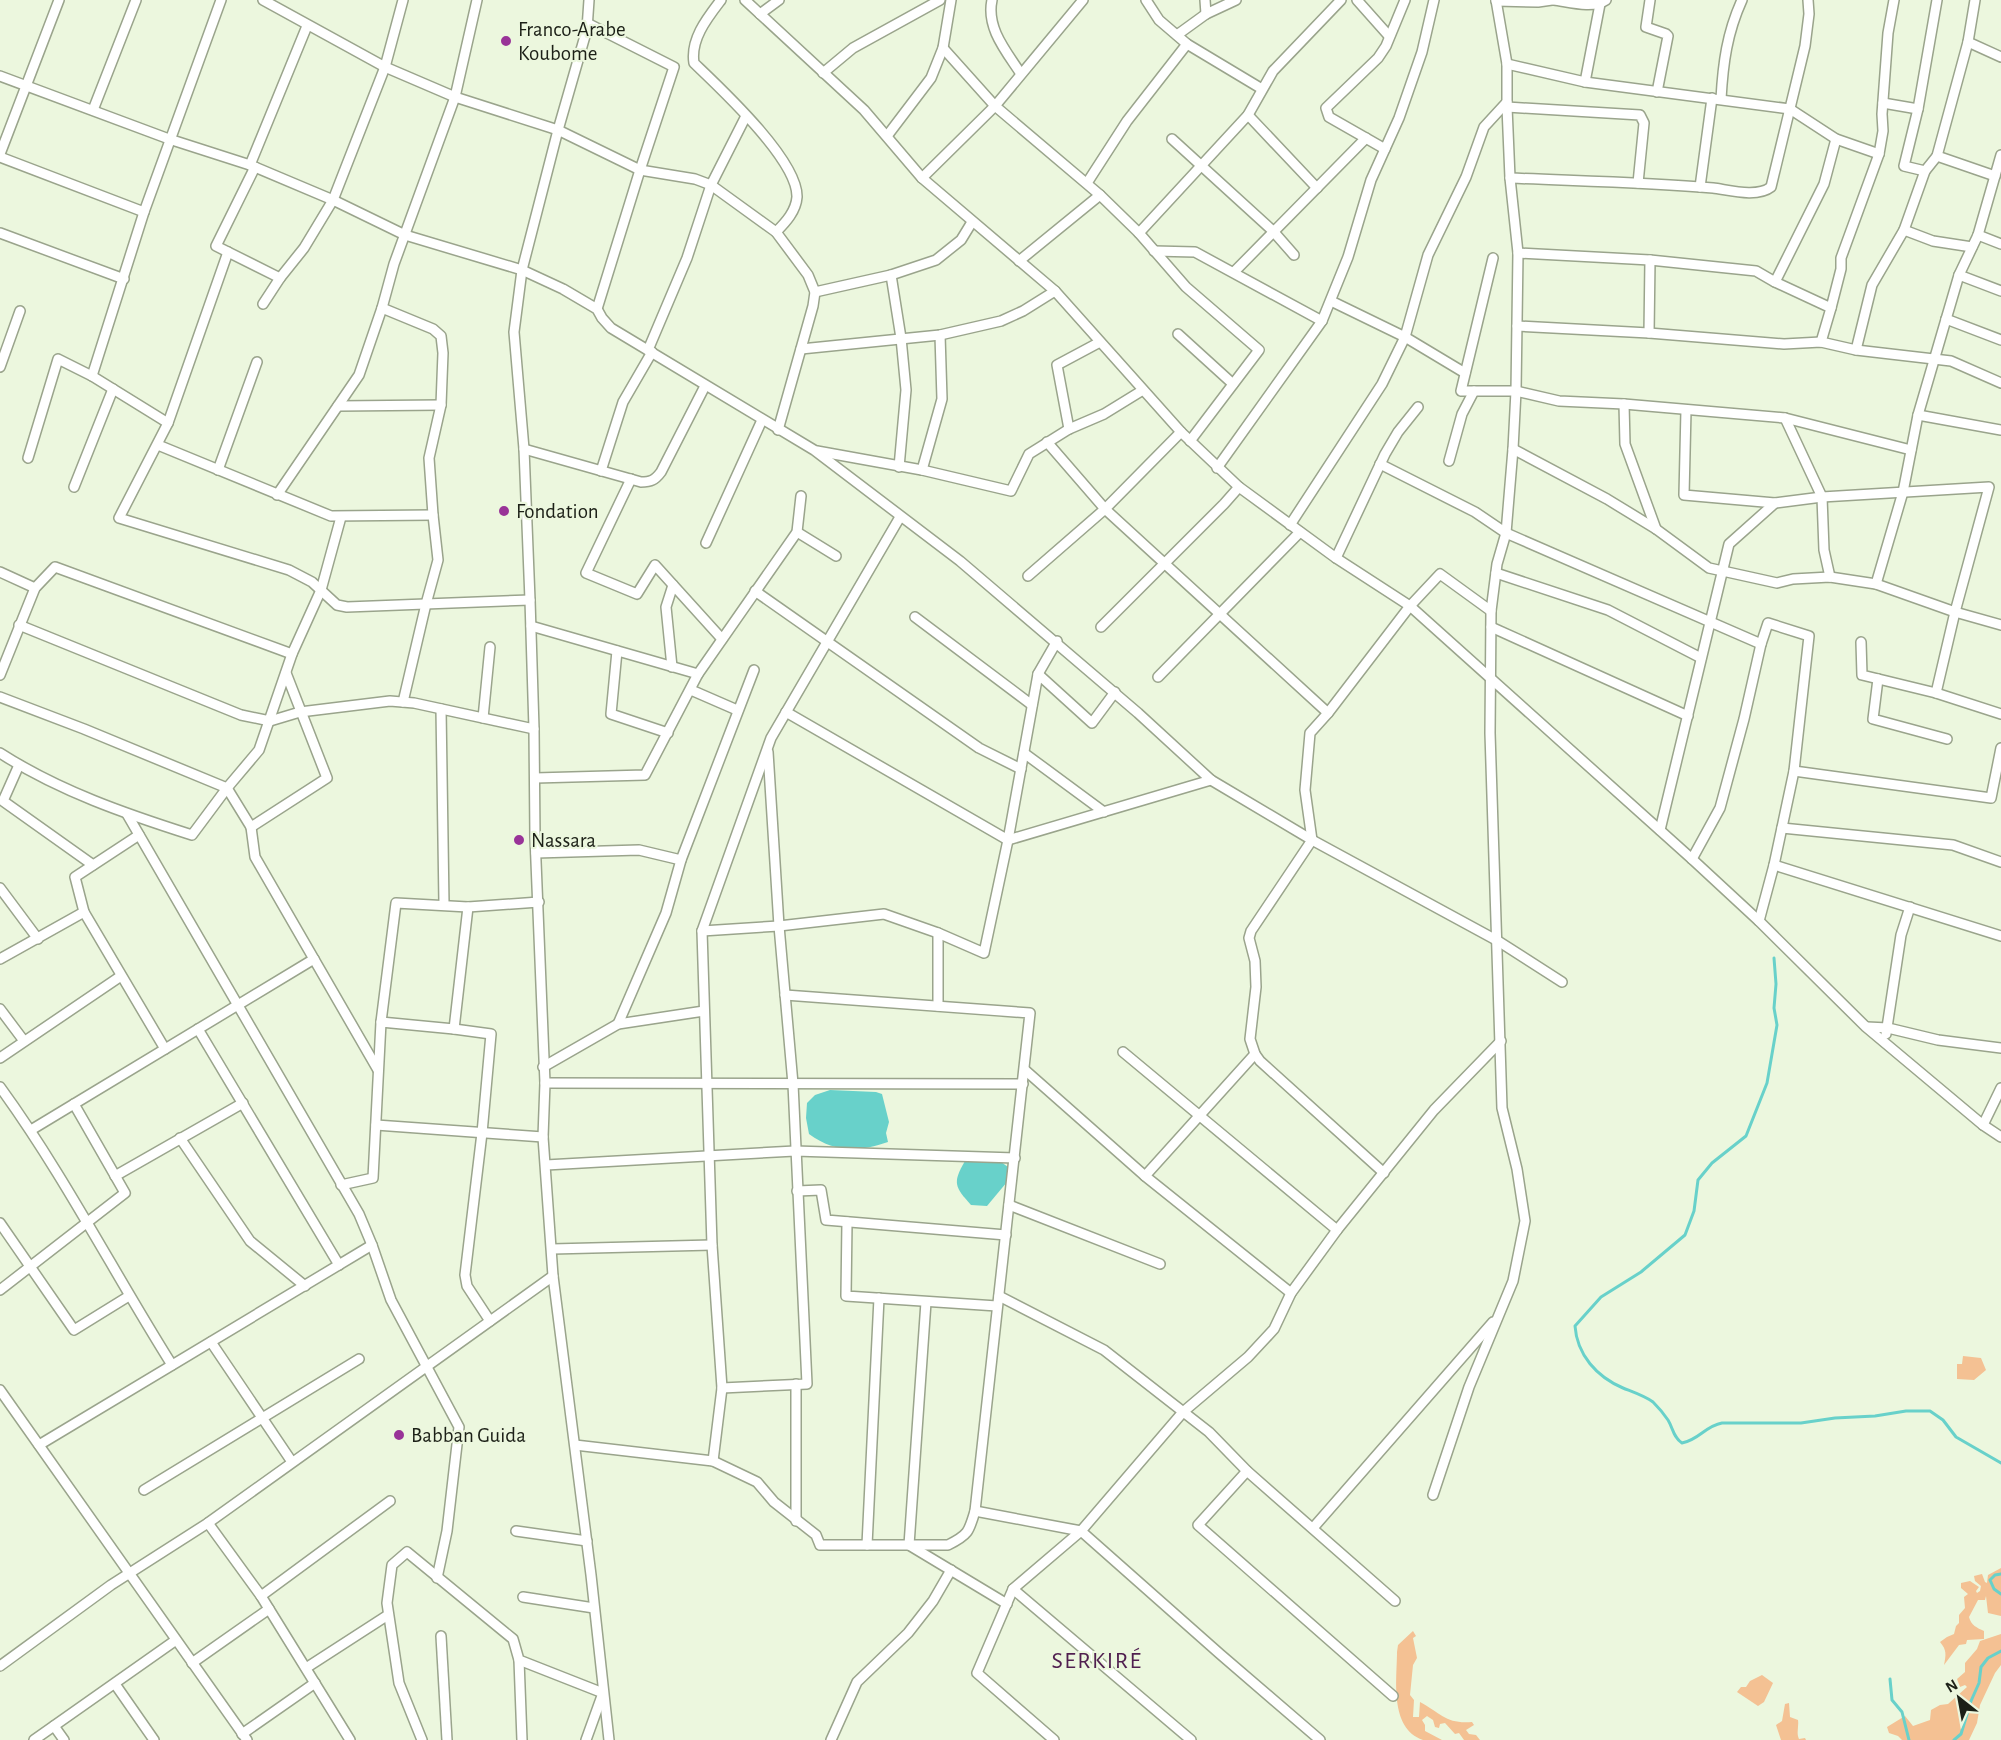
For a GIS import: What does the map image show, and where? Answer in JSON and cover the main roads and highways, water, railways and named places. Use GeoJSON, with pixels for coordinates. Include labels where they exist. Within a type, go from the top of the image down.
{"type":"FeatureCollection","features":[{"type":"Feature","properties":{"kind":"water"},"geometry":{"type":"Polygon","coordinates":[[[830,1090],[882,1094],[889,1122],[886,1133],[888,1142],[867,1148],[847,1149],[828,1145],[809,1134],[806,1118],[807,1103],[815,1095],[830,1090]]]}},
{"type":"Feature","properties":{"kind":"water"},"geometry":{"type":"Polygon","coordinates":[[[965,1161],[1001,1162],[1008,1167],[1007,1182],[987,1206],[971,1205],[961,1194],[957,1184],[958,1175],[965,1161]]]}},
{"type":"Feature","properties":{"kind":"waterway"},"geometry":{"type":"LineString","coordinates":[[1774,958],[1776,984],[1774,1008],[1777,1025],[1767,1083],[1746,1136],[1712,1163],[1698,1180],[1694,1211],[1685,1235],[1641,1272],[1601,1297],[1575,1326],[1584,1355],[1605,1378],[1653,1402],[1682,1443],[1722,1423],[1801,1423],[1906,1411],[1930,1411],[1943,1420],[1956,1437],[2001,1463]]}},
{"type":"Feature","properties":{"kind":"waterway"},"geometry":{"type":"LineString","coordinates":[[2001,1574],[1995,1575],[1990,1580],[1994,1589],[2001,1594]]}},
{"type":"Feature","properties":{"kind":"waterway"},"geometry":{"type":"LineString","coordinates":[[1954,1740],[1961,1734],[1979,1683],[1981,1667],[1988,1658],[2001,1651]]}},
{"type":"Feature","properties":{"kind":"waterway"},"geometry":{"type":"LineString","coordinates":[[1890,1679],[1892,1700],[1902,1712],[1909,1740]]}},
{"type":"Feature","properties":{"kind":"place","name":"Franco-Arabe Koubome"},"geometry":{"type":"Point","coordinates":[506,41]}},
{"type":"Feature","properties":{"kind":"place","name":"Fondation"},"geometry":{"type":"Point","coordinates":[504,511]}},
{"type":"Feature","properties":{"kind":"place","name":"Nassara"},"geometry":{"type":"Point","coordinates":[519,840]}},
{"type":"Feature","properties":{"kind":"place","name":"Babban Guida"},"geometry":{"type":"Point","coordinates":[399,1435]}},
{"type":"Feature","properties":{"kind":"district","name":"SERKIRÉ"},"geometry":{"type":"Point","coordinates":[1097,1660]}}]}
